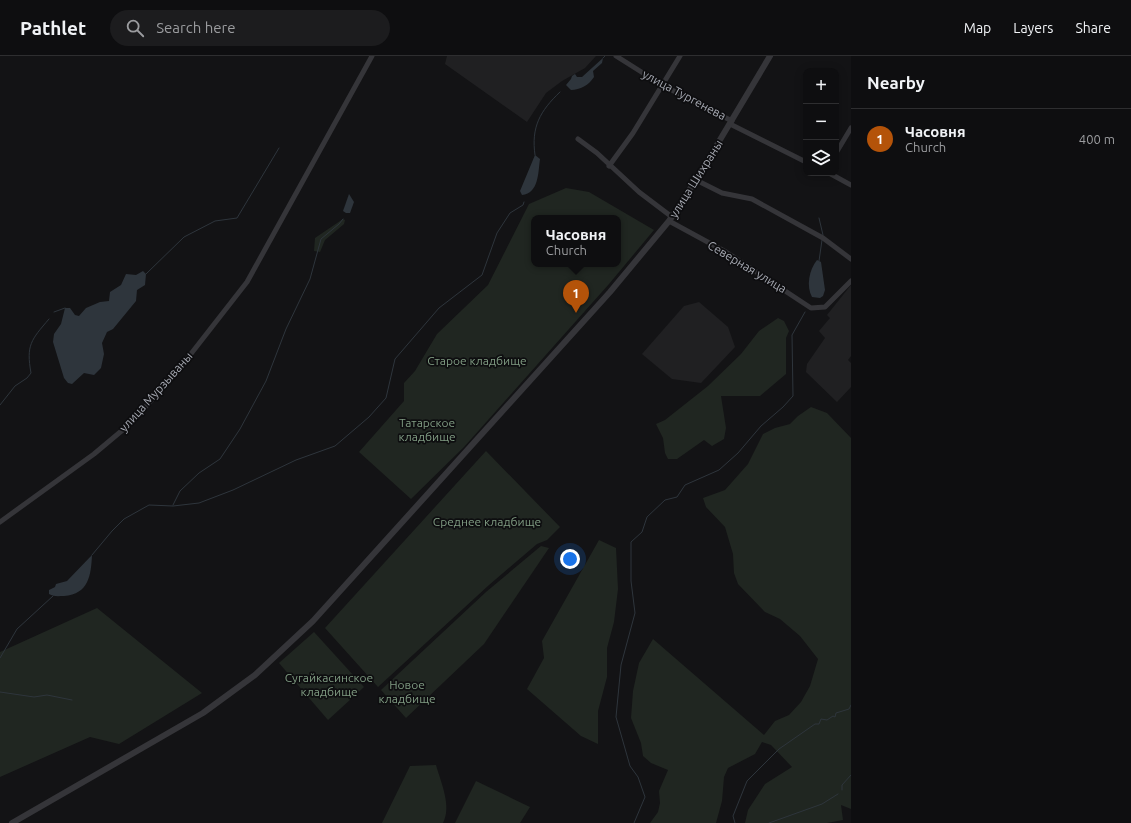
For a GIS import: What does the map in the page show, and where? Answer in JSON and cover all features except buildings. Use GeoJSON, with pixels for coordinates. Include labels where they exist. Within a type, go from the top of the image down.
{"type":"FeatureCollection","features":[{"type":"Feature","properties":{"kind":"street","name":"улица Мурзываны"},"geometry":{"type":"LineString","coordinates":[[0,522],[94,454],[131,423],[176,373],[247,282],[372,56]]}},
{"type":"Feature","properties":{"kind":"street","name":"улица Тургенева"},"geometry":{"type":"LineString","coordinates":[[616,56],[662,85],[803,160]]}},
{"type":"Feature","properties":{"kind":"street"},"geometry":{"type":"LineString","coordinates":[[609,166],[633,133],[680,56]]}},
{"type":"Feature","properties":{"kind":"street","name":"улица Шихраны"},"geometry":{"type":"LineString","coordinates":[[12,823],[203,713],[255,675],[313,621],[610,292],[671,219],[770,56]]}},
{"type":"Feature","properties":{"kind":"street"},"geometry":{"type":"LineString","coordinates":[[839,148],[851,128]]}},
{"type":"Feature","properties":{"kind":"street","name":"Северная улица"},"geometry":{"type":"LineString","coordinates":[[578,139],[671,219],[726,252],[811,308],[824,307],[851,281]]}},
{"type":"Feature","properties":{"kind":"street"},"geometry":{"type":"LineString","coordinates":[[834,176],[851,185]]}},
{"type":"Feature","properties":{"kind":"street"},"geometry":{"type":"LineString","coordinates":[[696,180],[722,193],[752,199],[823,238],[851,259]]}},
{"type":"Feature","properties":{"kind":"shaded area"},"geometry":{"type":"Polygon","coordinates":[[[447,56],[596,56],[585,68],[562,81],[546,93],[527,122],[445,64],[447,56]]]}},
{"type":"Feature","properties":{"kind":"shaded area"},"geometry":{"type":"Polygon","coordinates":[[[603,58],[602,63],[593,71],[594,77],[587,85],[571,90],[566,85],[572,76],[575,74],[577,77],[582,77],[603,58]]]}},
{"type":"Feature","properties":{"kind":"shaded area"},"geometry":{"type":"Polygon","coordinates":[[[535,155],[540,159],[537,182],[532,190],[522,195],[520,191],[535,155]]]}},
{"type":"Feature","properties":{"kind":"shaded area"},"geometry":{"type":"Polygon","coordinates":[[[349,194],[354,202],[350,213],[346,213],[343,211],[349,194]]]}},
{"type":"Feature","properties":{"kind":"shaded area"},"geometry":{"type":"Polygon","coordinates":[[[817,260],[821,262],[825,290],[823,296],[820,298],[812,297],[809,288],[810,273],[817,260]]]}},
{"type":"Feature","properties":{"kind":"shaded area"},"geometry":{"type":"Polygon","coordinates":[[[143,271],[146,274],[145,285],[137,290],[136,301],[113,329],[107,332],[102,343],[104,354],[101,368],[94,375],[84,373],[72,384],[68,383],[64,378],[53,342],[54,334],[61,324],[65,308],[70,308],[75,315],[79,316],[86,308],[100,302],[109,301],[110,292],[121,285],[126,274],[136,275],[143,271]]]}},
{"type":"Feature","properties":{"kind":"shaded area"},"geometry":{"type":"Polygon","coordinates":[[[851,285],[851,356],[848,360],[851,363],[851,387],[837,402],[806,372],[807,364],[825,338],[819,331],[830,318],[827,315],[851,285]]]}},
{"type":"Feature","properties":{"kind":"shaded area"},"geometry":{"type":"Polygon","coordinates":[[[699,302],[728,327],[735,347],[701,383],[672,379],[642,354],[684,306],[699,302]]]}},
{"type":"Feature","properties":{"kind":"shaded area"},"geometry":{"type":"Polygon","coordinates":[[[92,555],[91,570],[87,582],[79,592],[64,596],[53,596],[49,594],[49,590],[55,587],[56,584],[67,581],[92,555]]]}},
{"type":"Feature","properties":{"kind":"green space","name":"Старое кладбище"},"geometry":{"type":"Polygon","coordinates":[[[566,188],[589,192],[654,230],[609,284],[464,447],[411,499],[359,452],[404,401],[404,383],[415,371],[437,334],[488,285],[529,204],[566,188]]]}},
{"type":"Feature","properties":{"kind":"green space"},"geometry":{"type":"Polygon","coordinates":[[[343,219],[345,220],[344,224],[325,240],[320,252],[314,251],[315,238],[343,219]]]}},
{"type":"Feature","properties":{"kind":"green space"},"geometry":{"type":"Polygon","coordinates":[[[778,318],[784,321],[789,331],[786,338],[786,374],[760,396],[721,396],[726,428],[724,439],[712,446],[704,440],[677,459],[668,459],[665,453],[663,438],[656,424],[665,420],[708,386],[741,354],[759,331],[778,318]]]}},
{"type":"Feature","properties":{"kind":"green space"},"geometry":{"type":"Polygon","coordinates":[[[811,407],[827,413],[851,438],[851,809],[841,805],[843,820],[827,823],[745,823],[748,810],[765,784],[792,767],[771,745],[762,742],[755,754],[728,768],[724,777],[722,801],[716,823],[650,823],[658,812],[660,803],[659,791],[668,770],[651,763],[643,756],[641,743],[631,718],[633,691],[639,663],[653,639],[764,735],[775,721],[789,715],[801,702],[810,686],[818,659],[800,636],[780,619],[765,612],[738,584],[734,573],[733,554],[725,527],[706,507],[703,498],[725,490],[748,464],[763,434],[775,428],[790,424],[811,407]]]}},
{"type":"Feature","properties":{"kind":"green space","name":"Среднее кладбище"},"geometry":{"type":"Polygon","coordinates":[[[486,451],[560,527],[547,540],[537,544],[489,585],[378,687],[325,628],[486,451]]]}},
{"type":"Feature","properties":{"kind":"green space"},"geometry":{"type":"Polygon","coordinates":[[[599,540],[616,548],[618,589],[614,622],[607,648],[607,677],[598,711],[598,744],[581,736],[527,689],[544,658],[542,641],[599,540]]]}},
{"type":"Feature","properties":{"kind":"green space","name":"Новое кладбище"},"geometry":{"type":"Polygon","coordinates":[[[541,546],[549,548],[484,644],[406,718],[381,690],[486,592],[541,546]]]}},
{"type":"Feature","properties":{"kind":"green space"},"geometry":{"type":"Polygon","coordinates":[[[97,608],[202,693],[119,744],[90,737],[0,777],[0,652],[97,608]]]}},
{"type":"Feature","properties":{"kind":"green space","name":"Сугайкасинское кладбище"},"geometry":{"type":"Polygon","coordinates":[[[314,632],[364,687],[328,720],[279,663],[314,632]]]}},
{"type":"Feature","properties":{"kind":"green space"},"geometry":{"type":"Polygon","coordinates":[[[436,765],[446,802],[443,823],[382,823],[410,766],[436,765]]]}},
{"type":"Feature","properties":{"kind":"green space"},"geometry":{"type":"Polygon","coordinates":[[[476,781],[530,807],[520,823],[455,823],[476,781]]]}},
{"type":"Feature","properties":{"kind":"waterway"},"geometry":{"type":"LineString","coordinates":[[535,155],[534,136],[538,120],[547,106],[560,92]]}},
{"type":"Feature","properties":{"kind":"waterway"},"geometry":{"type":"LineString","coordinates":[[146,274],[184,237],[215,221],[237,218],[279,148]]}},
{"type":"Feature","properties":{"kind":"waterway"},"geometry":{"type":"LineString","coordinates":[[92,555],[124,519],[149,505],[173,506],[199,503],[233,490],[296,460],[335,446],[369,417],[386,398],[395,359],[439,308],[482,275],[497,233],[510,213],[523,205],[524,202]]}},
{"type":"Feature","properties":{"kind":"waterway"},"geometry":{"type":"LineString","coordinates":[[819,218],[823,235]]}},
{"type":"Feature","properties":{"kind":"waterway"},"geometry":{"type":"LineString","coordinates":[[173,505],[180,491],[199,473],[220,459],[240,429],[266,381],[286,329],[310,279],[321,239],[343,219]]}},
{"type":"Feature","properties":{"kind":"waterway"},"geometry":{"type":"LineString","coordinates":[[819,261],[822,240]]}},
{"type":"Feature","properties":{"kind":"waterway"},"geometry":{"type":"LineString","coordinates":[[54,312],[65,308]]}},
{"type":"Feature","properties":{"kind":"waterway"},"geometry":{"type":"LineString","coordinates":[[634,823],[645,797],[638,777],[630,766],[616,717],[621,665],[635,613],[631,581],[631,542],[642,532],[647,517],[665,500],[677,497],[685,485],[719,470],[738,453],[761,426],[793,396],[792,335],[805,312]]}},
{"type":"Feature","properties":{"kind":"waterway"},"geometry":{"type":"LineString","coordinates":[[0,405],[15,386],[27,378],[31,373],[29,356],[31,343],[49,319]]}},
{"type":"Feature","properties":{"kind":"waterway"},"geometry":{"type":"LineString","coordinates":[[0,658],[17,629],[53,596]]}},
{"type":"Feature","properties":{"kind":"waterway"},"geometry":{"type":"LineString","coordinates":[[0,692],[34,697],[47,695],[72,700]]}},
{"type":"Feature","properties":{"kind":"waterway"},"geometry":{"type":"LineString","coordinates":[[735,823],[733,816],[747,781],[779,749],[815,724],[819,724],[821,719],[827,720],[833,716],[835,717],[836,713],[849,709],[851,705]]}},
{"type":"Feature","properties":{"kind":"waterway"},"geometry":{"type":"LineString","coordinates":[[842,790],[842,785],[851,775]]}},
{"type":"Feature","properties":{"kind":"waterway"},"geometry":{"type":"LineString","coordinates":[[769,823],[822,804],[838,794]]}},
{"type":"Feature","properties":{"kind":"place","name":"Часовня"},"geometry":{"type":"Point","coordinates":[576,313]}},
{"type":"Feature","properties":{"kind":"park label","name":"Татарское кладбище"},"geometry":{"type":"Point","coordinates":[427,430]}}]}
